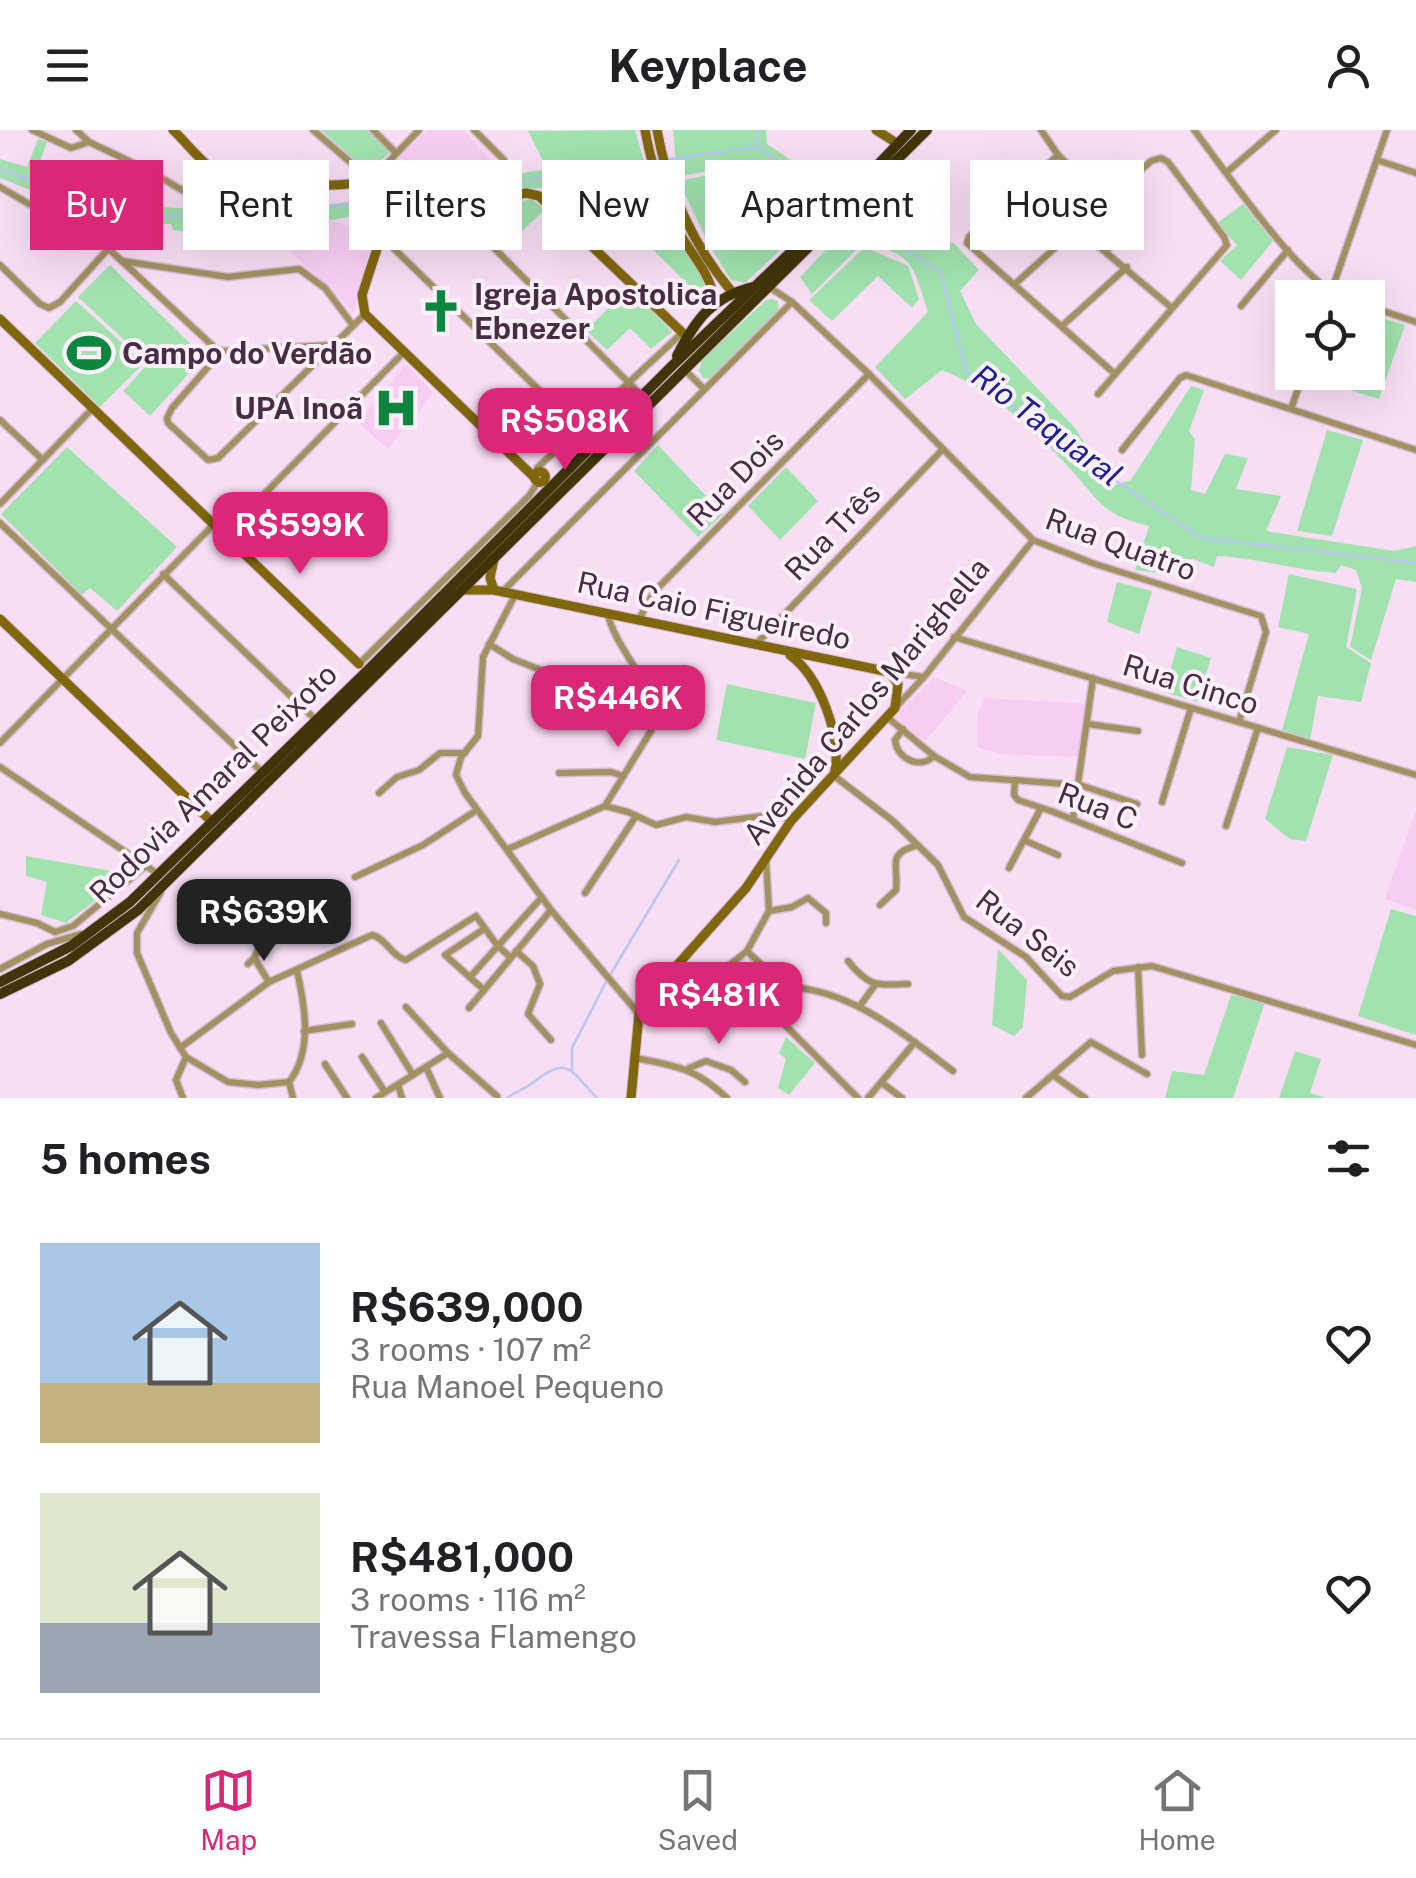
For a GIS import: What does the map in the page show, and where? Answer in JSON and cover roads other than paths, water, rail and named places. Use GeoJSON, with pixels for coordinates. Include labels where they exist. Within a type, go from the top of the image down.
{"type":"FeatureCollection","features":[{"type":"Feature","properties":{"kind":"highway","name":"Rodovia Amaral Peixoto"},"geometry":{"type":"LineString","coordinates":[[885,160],[911,130]]}},
{"type":"Feature","properties":{"kind":"highway","name":"Rodovia Amaral Peixoto"},"geometry":{"type":"LineString","coordinates":[[895,160],[927,130]]}},
{"type":"Feature","properties":{"kind":"highway","name":"Rodovia Amaral Peixoto"},"geometry":{"type":"LineString","coordinates":[[0,994],[90,947],[138,910],[211,821],[672,366],[796,250]]}},
{"type":"Feature","properties":{"kind":"highway","name":"Rodovia Amaral Peixoto"},"geometry":{"type":"LineString","coordinates":[[0,982],[60,952],[162,878],[463,590],[805,250]]}},
{"type":"Feature","properties":{"kind":"highway"},"geometry":{"type":"LineString","coordinates":[[672,366],[684,335],[714,303],[732,292],[754,286]]}},
{"type":"Feature","properties":{"kind":"highway"},"geometry":{"type":"LineString","coordinates":[[534,503],[540,477],[568,470]]}},
{"type":"Feature","properties":{"kind":"street"},"geometry":{"type":"LineString","coordinates":[[32,130],[71,148],[89,142]]}},
{"type":"Feature","properties":{"kind":"street"},"geometry":{"type":"LineString","coordinates":[[76,130],[89,142],[183,191]]}},
{"type":"Feature","properties":{"kind":"street"},"geometry":{"type":"LineString","coordinates":[[173,130],[204,160]]}},
{"type":"Feature","properties":{"kind":"street"},"geometry":{"type":"LineString","coordinates":[[313,130],[349,161]]}},
{"type":"Feature","properties":{"kind":"street"},"geometry":{"type":"LineString","coordinates":[[373,130],[396,153]]}},
{"type":"Feature","properties":{"kind":"street"},"geometry":{"type":"LineString","coordinates":[[390,160],[418,130]]}},
{"type":"Feature","properties":{"kind":"street"},"geometry":{"type":"LineString","coordinates":[[474,130],[504,160]]}},
{"type":"Feature","properties":{"kind":"street"},"geometry":{"type":"LineString","coordinates":[[645,130],[658,181],[677,228],[713,288],[714,303]]}},
{"type":"Feature","properties":{"kind":"street"},"geometry":{"type":"LineString","coordinates":[[657,130],[668,176],[688,222],[732,292]]}},
{"type":"Feature","properties":{"kind":"street"},"geometry":{"type":"LineString","coordinates":[[876,130],[898,144]]}},
{"type":"Feature","properties":{"kind":"street"},"geometry":{"type":"LineString","coordinates":[[1041,130],[1062,160]]}},
{"type":"Feature","properties":{"kind":"street"},"geometry":{"type":"LineString","coordinates":[[1194,130],[1316,280]]}},
{"type":"Feature","properties":{"kind":"street"},"geometry":{"type":"LineString","coordinates":[[1227,172],[1276,130]]}},
{"type":"Feature","properties":{"kind":"street"},"geometry":{"type":"LineString","coordinates":[[1335,280],[1387,130]]}},
{"type":"Feature","properties":{"kind":"street"},"geometry":{"type":"LineString","coordinates":[[1058,156],[966,241],[1115,374]]}},
{"type":"Feature","properties":{"kind":"street"},"geometry":{"type":"LineString","coordinates":[[1098,394],[1227,246],[1179,177],[1160,158],[1144,167]]}},
{"type":"Feature","properties":{"kind":"street"},"geometry":{"type":"LineString","coordinates":[[1376,160],[1416,173]]}},
{"type":"Feature","properties":{"kind":"street"},"geometry":{"type":"LineString","coordinates":[[0,187],[30,203]]}},
{"type":"Feature","properties":{"kind":"street"},"geometry":{"type":"LineString","coordinates":[[0,319],[359,664],[529,496],[540,477],[537,468],[684,335],[539,196],[522,195]]}},
{"type":"Feature","properties":{"kind":"street"},"geometry":{"type":"LineString","coordinates":[[0,265],[49,308],[60,302],[108,250],[208,343],[222,351],[330,345]]}},
{"type":"Feature","properties":{"kind":"street"},"geometry":{"type":"LineString","coordinates":[[378,250],[362,295],[365,314],[522,466],[540,477]]}},
{"type":"Feature","properties":{"kind":"street"},"geometry":{"type":"LineString","coordinates":[[395,250],[580,428]]}},
{"type":"Feature","properties":{"kind":"street"},"geometry":{"type":"LineString","coordinates":[[496,250],[642,396]]}},
{"type":"Feature","properties":{"kind":"street"},"geometry":{"type":"LineString","coordinates":[[1015,284],[1054,250]]}},
{"type":"Feature","properties":{"kind":"street"},"geometry":{"type":"LineString","coordinates":[[1105,250],[1172,308]]}},
{"type":"Feature","properties":{"kind":"street"},"geometry":{"type":"LineString","coordinates":[[1109,250],[1111,255]]}},
{"type":"Feature","properties":{"kind":"street"},"geometry":{"type":"LineString","coordinates":[[1241,306],[1288,250]]}},
{"type":"Feature","properties":{"kind":"street"},"geometry":{"type":"LineString","coordinates":[[120,261],[228,277],[299,269],[324,288],[352,324]]}},
{"type":"Feature","properties":{"kind":"street"},"geometry":{"type":"LineString","coordinates":[[138,277],[139,262]]}},
{"type":"Feature","properties":{"kind":"street"},"geometry":{"type":"LineString","coordinates":[[1062,326],[1127,268]]}},
{"type":"Feature","properties":{"kind":"street"},"geometry":{"type":"LineString","coordinates":[[713,288],[722,281]]}},
{"type":"Feature","properties":{"kind":"street","name":"Rua Quatro"},"geometry":{"type":"LineString","coordinates":[[770,287],[792,302],[869,374],[1032,540],[1094,564],[1261,616],[1266,632],[1239,722]]}},
{"type":"Feature","properties":{"kind":"street"},"geometry":{"type":"LineString","coordinates":[[495,557],[490,571],[499,590],[792,302]]}},
{"type":"Feature","properties":{"kind":"street"},"geometry":{"type":"LineString","coordinates":[[1385,312],[1416,322]]}},
{"type":"Feature","properties":{"kind":"street"},"geometry":{"type":"LineString","coordinates":[[222,351],[167,418],[204,458],[218,458],[365,314]]}},
{"type":"Feature","properties":{"kind":"street"},"geometry":{"type":"LineString","coordinates":[[309,348],[314,362]]}},
{"type":"Feature","properties":{"kind":"street"},"geometry":{"type":"LineString","coordinates":[[226,534],[404,352]]}},
{"type":"Feature","properties":{"kind":"street"},"geometry":{"type":"LineString","coordinates":[[685,370],[704,388]]}},
{"type":"Feature","properties":{"kind":"street","name":"Rua Dois"},"geometry":{"type":"LineString","coordinates":[[638,619],[654,592],[869,374]]}},
{"type":"Feature","properties":{"kind":"street"},"geometry":{"type":"LineString","coordinates":[[1122,450],[1183,376],[1416,450]]}},
{"type":"Feature","properties":{"kind":"street"},"geometry":{"type":"LineString","coordinates":[[1291,408],[1298,390]]}},
{"type":"Feature","properties":{"kind":"street"},"geometry":{"type":"LineString","coordinates":[[0,504],[93,408]]}},
{"type":"Feature","properties":{"kind":"street"},"geometry":{"type":"LineString","coordinates":[[0,420],[42,460]]}},
{"type":"Feature","properties":{"kind":"street","name":"Rua Três"},"geometry":{"type":"LineString","coordinates":[[755,646],[942,449]]}},
{"type":"Feature","properties":{"kind":"street"},"geometry":{"type":"LineString","coordinates":[[0,523],[262,770]]}},
{"type":"Feature","properties":{"kind":"street"},"geometry":{"type":"LineString","coordinates":[[2,737],[215,523]]}},
{"type":"Feature","properties":{"kind":"street","name":"Avenida Carlos Marighella"},"geometry":{"type":"LineString","coordinates":[[640,1012],[652,992],[746,888],[791,821],[924,677],[1032,540]]}},
{"type":"Feature","properties":{"kind":"street"},"geometry":{"type":"LineString","coordinates":[[163,574],[316,720]]}},
{"type":"Feature","properties":{"kind":"street","name":"Rua Caio Figueiredo"},"geometry":{"type":"LineString","coordinates":[[463,590],[499,590],[788,653],[805,660],[924,677]]}},
{"type":"Feature","properties":{"kind":"street"},"geometry":{"type":"LineString","coordinates":[[515,594],[482,663],[478,736],[457,764],[456,776],[551,910],[640,1012]]}},
{"type":"Feature","properties":{"kind":"street"},"geometry":{"type":"LineString","coordinates":[[508,849],[605,806],[651,731],[654,718],[644,684],[613,635],[608,613]]}},
{"type":"Feature","properties":{"kind":"street"},"geometry":{"type":"LineString","coordinates":[[0,619],[211,821]]}},
{"type":"Feature","properties":{"kind":"street","name":"Rua Cinco"},"geometry":{"type":"LineString","coordinates":[[954,637],[1416,775]]}},
{"type":"Feature","properties":{"kind":"street"},"geometry":{"type":"LineString","coordinates":[[490,644],[513,659],[556,676]]}},
{"type":"Feature","properties":{"kind":"street"},"geometry":{"type":"LineString","coordinates":[[805,660],[836,751],[834,775]]}},
{"type":"Feature","properties":{"kind":"street"},"geometry":{"type":"LineString","coordinates":[[889,672],[899,687],[895,708]]}},
{"type":"Feature","properties":{"kind":"street"},"geometry":{"type":"LineString","coordinates":[[1073,820],[1093,678]]}},
{"type":"Feature","properties":{"kind":"street"},"geometry":{"type":"LineString","coordinates":[[1162,802],[1191,708]]}},
{"type":"Feature","properties":{"kind":"street"},"geometry":{"type":"LineString","coordinates":[[887,717],[934,756],[970,777],[1080,785],[1137,804]]}},
{"type":"Feature","properties":{"kind":"street"},"geometry":{"type":"LineString","coordinates":[[1088,724],[1138,731]]}},
{"type":"Feature","properties":{"kind":"street"},"geometry":{"type":"LineString","coordinates":[[1226,826],[1258,728]]}},
{"type":"Feature","properties":{"kind":"street"},"geometry":{"type":"LineString","coordinates":[[902,729],[896,740],[900,753],[915,763],[928,762],[934,756]]}},
{"type":"Feature","properties":{"kind":"street"},"geometry":{"type":"LineString","coordinates":[[836,751],[850,757]]}},
{"type":"Feature","properties":{"kind":"street"},"geometry":{"type":"LineString","coordinates":[[379,793],[440,753],[466,753]]}},
{"type":"Feature","properties":{"kind":"street"},"geometry":{"type":"LineString","coordinates":[[0,768],[162,878],[135,939],[137,953],[186,1057],[228,1082],[289,1082]]}},
{"type":"Feature","properties":{"kind":"street"},"geometry":{"type":"LineString","coordinates":[[559,773],[611,772],[624,776]]}},
{"type":"Feature","properties":{"kind":"street","name":"Rua Seis"},"geometry":{"type":"LineString","coordinates":[[834,775],[893,821],[938,865],[964,918],[1026,957],[1062,996],[1070,997],[1113,971],[1152,966],[1416,1045]]}},
{"type":"Feature","properties":{"kind":"street","name":"Rua C"},"geometry":{"type":"LineString","coordinates":[[1015,780],[1015,798],[1182,863]]}},
{"type":"Feature","properties":{"kind":"street"},"geometry":{"type":"LineString","coordinates":[[605,806],[656,825],[686,817],[715,822],[778,814],[791,821]]}},
{"type":"Feature","properties":{"kind":"street"},"geometry":{"type":"LineString","coordinates":[[1010,868],[1041,808]]}},
{"type":"Feature","properties":{"kind":"street"},"geometry":{"type":"LineString","coordinates":[[355,878],[424,845],[478,810]]}},
{"type":"Feature","properties":{"kind":"street"},"geometry":{"type":"LineString","coordinates":[[585,893],[636,816]]}},
{"type":"Feature","properties":{"kind":"street"},"geometry":{"type":"LineString","coordinates":[[1026,841],[1058,855]]}},
{"type":"Feature","properties":{"kind":"street"},"geometry":{"type":"LineString","coordinates":[[880,905],[896,890],[896,856],[900,850],[915,846]]}},
{"type":"Feature","properties":{"kind":"street"},"geometry":{"type":"LineString","coordinates":[[640,1012],[713,978],[747,952],[769,911],[766,857]]}},
{"type":"Feature","properties":{"kind":"street"},"geometry":{"type":"LineString","coordinates":[[55,932],[73,926],[147,865]]}},
{"type":"Feature","properties":{"kind":"street"},"geometry":{"type":"LineString","coordinates":[[471,976],[542,897]]}},
{"type":"Feature","properties":{"kind":"street"},"geometry":{"type":"LineString","coordinates":[[769,911],[792,907],[808,898],[826,913],[826,923]]}},
{"type":"Feature","properties":{"kind":"street"},"geometry":{"type":"LineString","coordinates":[[470,1008],[551,910]]}},
{"type":"Feature","properties":{"kind":"street"},"geometry":{"type":"LineString","coordinates":[[0,914],[75,936]]}},
{"type":"Feature","properties":{"kind":"street"},"geometry":{"type":"LineString","coordinates":[[180,1048],[268,982],[374,935],[406,960],[470,918],[478,918],[497,945],[533,966],[540,984],[528,1014],[551,1040]]}},
{"type":"Feature","properties":{"kind":"street"},"geometry":{"type":"LineString","coordinates":[[0,969],[47,944],[100,925]]}},
{"type":"Feature","properties":{"kind":"street"},"geometry":{"type":"LineString","coordinates":[[45,928],[47,944]]}},
{"type":"Feature","properties":{"kind":"street"},"geometry":{"type":"LineString","coordinates":[[483,989],[445,955],[484,928]]}},
{"type":"Feature","properties":{"kind":"street"},"geometry":{"type":"LineString","coordinates":[[268,982],[251,961],[260,946],[286,936]]}},
{"type":"Feature","properties":{"kind":"street"},"geometry":{"type":"LineString","coordinates":[[747,952],[785,987],[808,988],[859,1006],[953,1071]]}},
{"type":"Feature","properties":{"kind":"street"},"geometry":{"type":"LineString","coordinates":[[848,960],[862,978],[875,985],[908,984]]}},
{"type":"Feature","properties":{"kind":"street"},"geometry":{"type":"LineString","coordinates":[[1138,967],[1142,1055]]}},
{"type":"Feature","properties":{"kind":"street"},"geometry":{"type":"LineString","coordinates":[[293,1098],[289,1082],[303,1056],[304,1032],[297,970]]}},
{"type":"Feature","properties":{"kind":"street"},"geometry":{"type":"LineString","coordinates":[[859,1006],[875,985]]}},
{"type":"Feature","properties":{"kind":"street"},"geometry":{"type":"LineString","coordinates":[[785,987],[780,1019],[858,1098]]}},
{"type":"Feature","properties":{"kind":"street"},"geometry":{"type":"LineString","coordinates":[[406,1007],[448,1053],[497,1096]]}},
{"type":"Feature","properties":{"kind":"street"},"geometry":{"type":"LineString","coordinates":[[631,1098],[640,1012]]}},
{"type":"Feature","properties":{"kind":"street"},"geometry":{"type":"LineString","coordinates":[[381,1023],[413,1074]]}},
{"type":"Feature","properties":{"kind":"street"},"geometry":{"type":"LineString","coordinates":[[304,1032],[352,1024]]}},
{"type":"Feature","properties":{"kind":"street"},"geometry":{"type":"LineString","coordinates":[[868,1098],[914,1042]]}},
{"type":"Feature","properties":{"kind":"street"},"geometry":{"type":"LineString","coordinates":[[1026,1098],[1092,1042],[1147,1074]]}},
{"type":"Feature","properties":{"kind":"street"},"geometry":{"type":"LineString","coordinates":[[376,1098],[448,1053]]}},
{"type":"Feature","properties":{"kind":"street"},"geometry":{"type":"LineString","coordinates":[[182,1098],[176,1080],[186,1057]]}},
{"type":"Feature","properties":{"kind":"street"},"geometry":{"type":"LineString","coordinates":[[362,1057],[385,1092]]}},
{"type":"Feature","properties":{"kind":"street"},"geometry":{"type":"LineString","coordinates":[[635,1058],[688,1068],[727,1098]]}},
{"type":"Feature","properties":{"kind":"street"},"geometry":{"type":"LineString","coordinates":[[688,1068],[706,1061],[730,1070],[745,1082]]}},
{"type":"Feature","properties":{"kind":"street"},"geometry":{"type":"LineString","coordinates":[[325,1064],[347,1098]]}},
{"type":"Feature","properties":{"kind":"street"},"geometry":{"type":"LineString","coordinates":[[426,1067],[440,1098]]}},
{"type":"Feature","properties":{"kind":"street"},"geometry":{"type":"LineString","coordinates":[[1053,1075],[1085,1098]]}},
{"type":"Feature","properties":{"kind":"street"},"geometry":{"type":"LineString","coordinates":[[882,1082],[902,1098]]}},
{"type":"Feature","properties":{"kind":"street"},"geometry":{"type":"LineString","coordinates":[[398,1084],[402,1098]]}},
{"type":"Feature","properties":{"kind":"waterway"},"geometry":{"type":"LineString","coordinates":[[757,147],[758,130]]}},
{"type":"Feature","properties":{"kind":"waterway","name":"Rio Taquaral"},"geometry":{"type":"LineString","coordinates":[[663,160],[757,147],[776,160]]}},
{"type":"Feature","properties":{"kind":"waterway","name":"Rio Taquaral"},"geometry":{"type":"LineString","coordinates":[[0,170],[148,217],[288,212],[349,204]]}},
{"type":"Feature","properties":{"kind":"waterway","name":"Rio Taquaral"},"geometry":{"type":"LineString","coordinates":[[522,180],[542,178]]}},
{"type":"Feature","properties":{"kind":"waterway","name":"Rio Taquaral"},"geometry":{"type":"LineString","coordinates":[[907,250],[941,273],[966,371],[1062,445],[1201,538],[1416,563]]}},
{"type":"Feature","properties":{"kind":"waterway"},"geometry":{"type":"LineString","coordinates":[[610,975],[679,860]]}},
{"type":"Feature","properties":{"kind":"waterway"},"geometry":{"type":"LineString","coordinates":[[572,1072],[572,1048],[606,982]]}},
{"type":"Feature","properties":{"kind":"waterway"},"geometry":{"type":"LineString","coordinates":[[507,1098],[562,1068],[574,1074],[597,1098]]}},
{"type":"Feature","properties":{"kind":"place","name":"Igreja Apostolica Ebnezer"},"geometry":{"type":"Point","coordinates":[441,311]}},
{"type":"Feature","properties":{"kind":"place","name":"Campo do Verdão"},"geometry":{"type":"Point","coordinates":[89,353]}},
{"type":"Feature","properties":{"kind":"place","name":"UPA Inoã"},"geometry":{"type":"Point","coordinates":[396,408]}}]}
